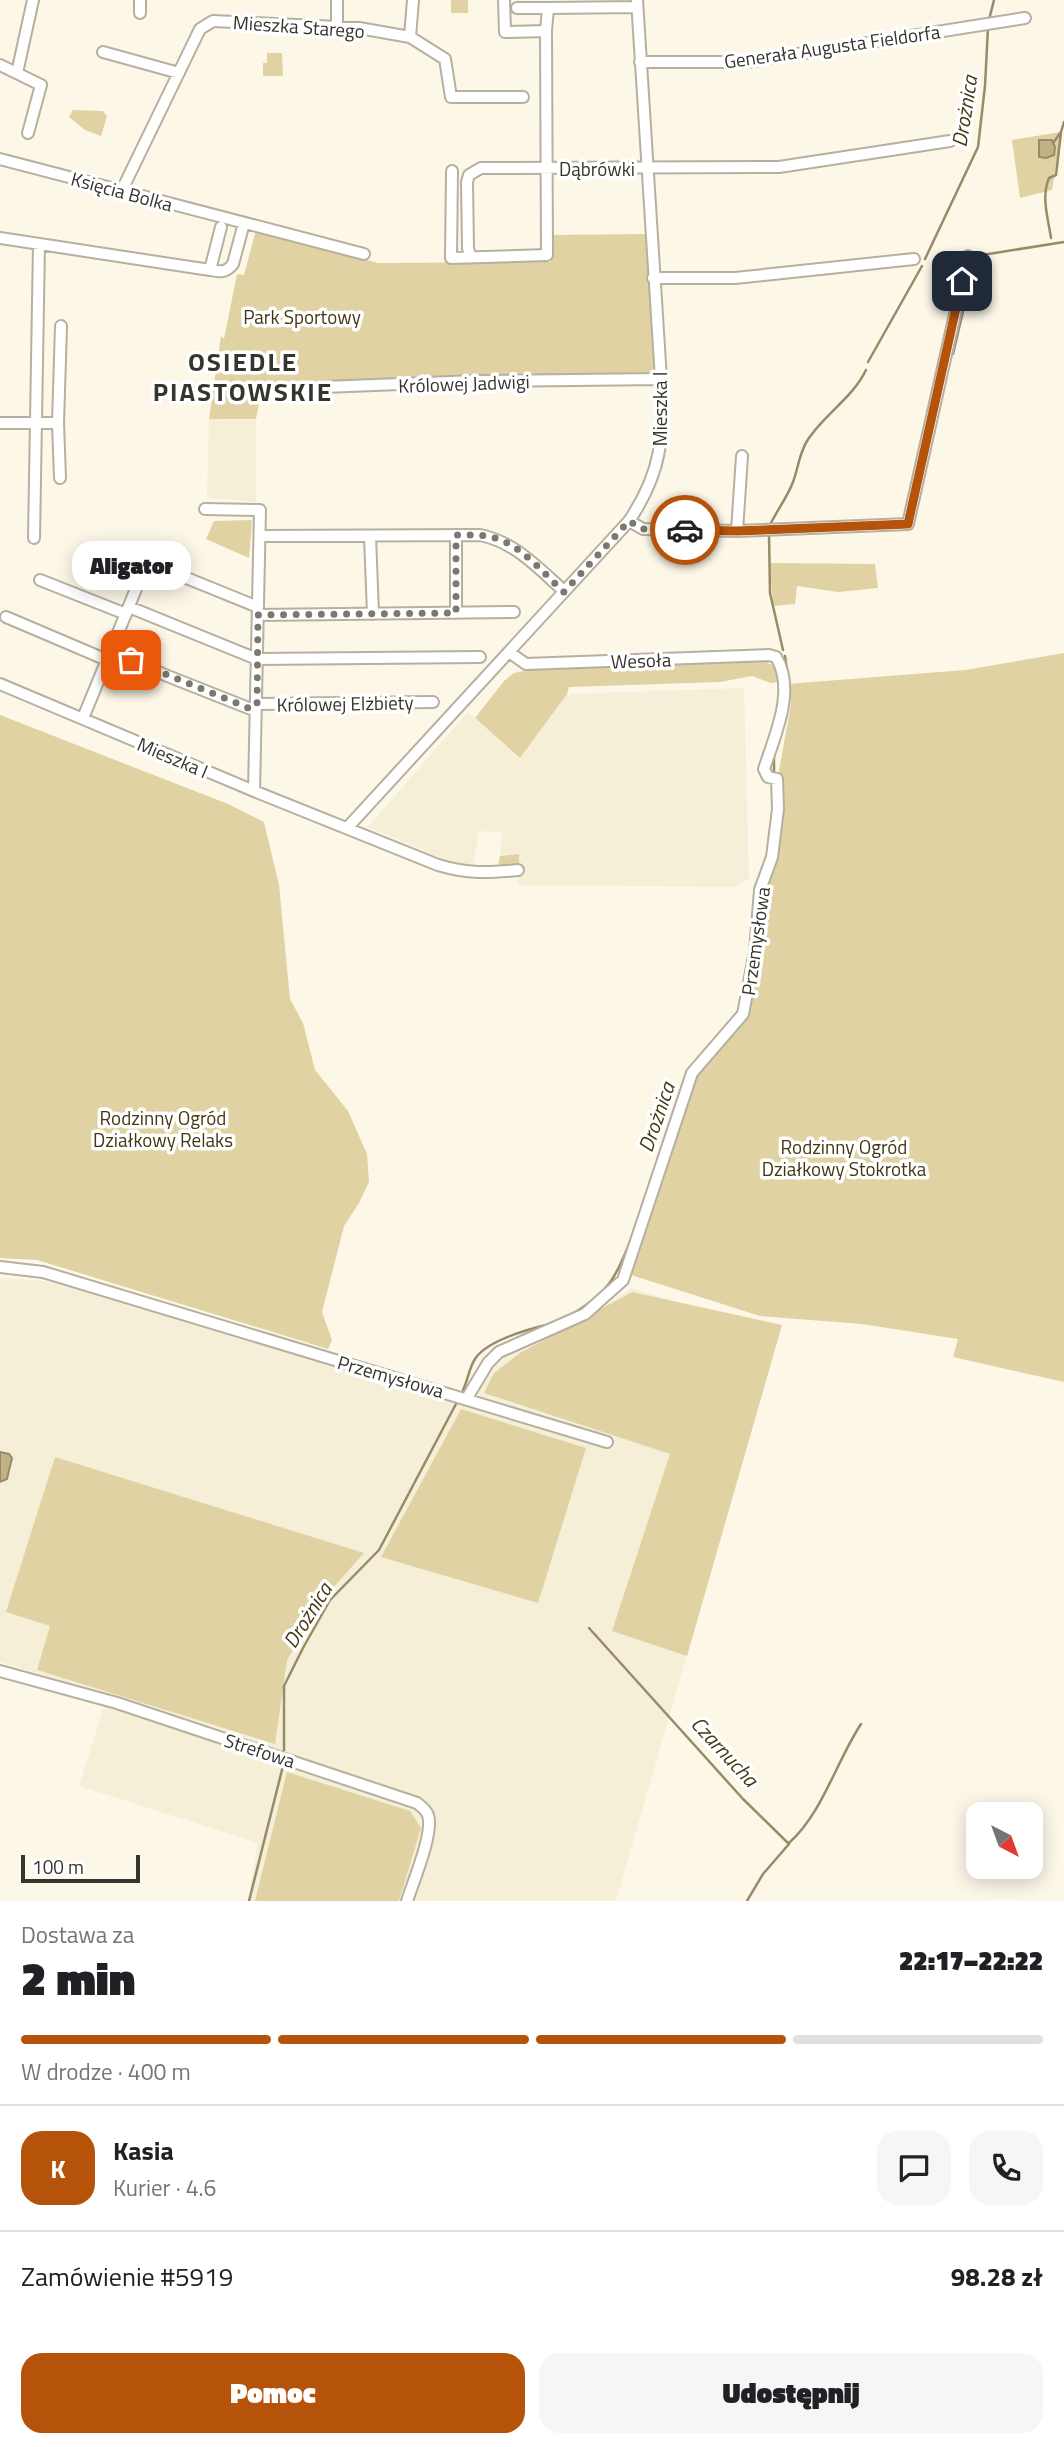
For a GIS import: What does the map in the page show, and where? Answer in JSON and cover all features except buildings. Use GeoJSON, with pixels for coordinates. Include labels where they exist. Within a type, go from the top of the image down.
{"type":"FeatureCollection","features":[{"type":"Feature","properties":{"kind":"street"},"geometry":{"type":"LineString","coordinates":[[17,73],[33,0]]}},
{"type":"Feature","properties":{"kind":"street"},"geometry":{"type":"LineString","coordinates":[[140,0],[140,13]]}},
{"type":"Feature","properties":{"kind":"street"},"geometry":{"type":"LineString","coordinates":[[337,0],[337,26]]}},
{"type":"Feature","properties":{"kind":"street"},"geometry":{"type":"LineString","coordinates":[[410,37],[413,0]]}},
{"type":"Feature","properties":{"kind":"street"},"geometry":{"type":"LineString","coordinates":[[504,0],[505,32],[547,31]]}},
{"type":"Feature","properties":{"kind":"street"},"geometry":{"type":"LineString","coordinates":[[517,8],[637,4]]}},
{"type":"Feature","properties":{"kind":"street","name":"Mieszka I"},"geometry":{"type":"LineString","coordinates":[[348,827],[629,521],[648,489],[658,460],[662,427],[661,379],[637,4]]}},
{"type":"Feature","properties":{"kind":"street"},"geometry":{"type":"LineString","coordinates":[[548,8],[548,168]]}},
{"type":"Feature","properties":{"kind":"street","name":"Generała Augusta Fieldorfa"},"geometry":{"type":"LineString","coordinates":[[640,62],[747,62],[1025,18]]}},
{"type":"Feature","properties":{"kind":"street","name":"Mieszka Starego"},"geometry":{"type":"LineString","coordinates":[[122,190],[200,29],[213,21],[337,26],[410,37],[445,59],[451,97],[523,97]]}},
{"type":"Feature","properties":{"kind":"street"},"geometry":{"type":"LineString","coordinates":[[103,52],[179,73]]}},
{"type":"Feature","properties":{"kind":"street"},"geometry":{"type":"LineString","coordinates":[[0,65],[41,85],[28,133]]}},
{"type":"Feature","properties":{"kind":"street","name":"Dąbrówki"},"geometry":{"type":"LineString","coordinates":[[548,168],[547,255],[470,256],[467,236],[469,175],[481,168],[779,167],[950,141]]}},
{"type":"Feature","properties":{"kind":"street","name":"Księcia Bolka"},"geometry":{"type":"LineString","coordinates":[[0,159],[364,254]]}},
{"type":"Feature","properties":{"kind":"street"},"geometry":{"type":"LineString","coordinates":[[452,171],[451,258],[470,256]]}},
{"type":"Feature","properties":{"kind":"street"},"geometry":{"type":"LineString","coordinates":[[0,238],[221,272],[233,264],[244,223]]}},
{"type":"Feature","properties":{"kind":"street"},"geometry":{"type":"LineString","coordinates":[[210,270],[221,227]]}},
{"type":"Feature","properties":{"kind":"street"},"geometry":{"type":"LineString","coordinates":[[34,538],[39,244]]}},
{"type":"Feature","properties":{"kind":"street"},"geometry":{"type":"LineString","coordinates":[[629,521],[643,529],[737,531],[908,524],[968,256]]}},
{"type":"Feature","properties":{"kind":"street"},"geometry":{"type":"LineString","coordinates":[[653,278],[735,278],[914,259]]}},
{"type":"Feature","properties":{"kind":"street"},"geometry":{"type":"LineString","coordinates":[[60,478],[58,423],[61,326]]}},
{"type":"Feature","properties":{"kind":"street","name":"Królowej Jadwigi"},"geometry":{"type":"LineString","coordinates":[[267,393],[324,387],[661,379]]}},
{"type":"Feature","properties":{"kind":"street"},"geometry":{"type":"LineString","coordinates":[[0,423],[58,423]]}},
{"type":"Feature","properties":{"kind":"street"},"geometry":{"type":"LineString","coordinates":[[737,531],[742,456]]}},
{"type":"Feature","properties":{"kind":"street"},"geometry":{"type":"LineString","coordinates":[[205,509],[260,510],[254,791]]}},
{"type":"Feature","properties":{"kind":"street"},"geometry":{"type":"LineString","coordinates":[[456,535],[456,613]]}},
{"type":"Feature","properties":{"kind":"street"},"geometry":{"type":"LineString","coordinates":[[260,536],[489,537],[510,545],[564,592]]}},
{"type":"Feature","properties":{"kind":"street"},"geometry":{"type":"LineString","coordinates":[[370,536],[373,614]]}},
{"type":"Feature","properties":{"kind":"street"},"geometry":{"type":"LineString","coordinates":[[83,718],[147,562],[258,611],[373,614],[514,612]]}},
{"type":"Feature","properties":{"kind":"street"},"geometry":{"type":"LineString","coordinates":[[40,580],[257,659],[480,657]]}},
{"type":"Feature","properties":{"kind":"street","name":"Królowej Elżbiety"},"geometry":{"type":"LineString","coordinates":[[6,617],[251,709],[257,704],[433,702]]}},
{"type":"Feature","properties":{"kind":"street","name":"Wesoła"},"geometry":{"type":"LineString","coordinates":[[509,652],[526,664],[769,655],[776,657]]}},
{"type":"Feature","properties":{"kind":"street","name":"Przemysłowa"},"geometry":{"type":"LineString","coordinates":[[0,1267],[43,1272],[467,1398],[488,1363],[499,1352],[585,1314],[623,1280],[692,1073],[743,1014],[755,951],[760,890],[772,857],[778,809],[777,779],[768,777],[764,768],[784,699],[783,673],[776,657]]}},
{"type":"Feature","properties":{"kind":"street","name":"Mieszka I"},"geometry":{"type":"LineString","coordinates":[[0,684],[254,791],[460,872],[481,874],[518,870]]}},
{"type":"Feature","properties":{"kind":"street"},"geometry":{"type":"LineString","coordinates":[[467,1398],[607,1442]]}},
{"type":"Feature","properties":{"kind":"street","name":"Strefowa"},"geometry":{"type":"LineString","coordinates":[[0,1671],[117,1703],[417,1803],[428,1814],[429,1821],[407,1901]]}},
{"type":"Feature","properties":{"kind":"shaded area"},"geometry":{"type":"Polygon","coordinates":[[[1039,140],[1052,140],[1054,155],[1039,157],[1039,140]]]}},
{"type":"Feature","properties":{"kind":"shaded area"},"geometry":{"type":"Polygon","coordinates":[[[209,419],[256,420],[256,502],[207,496],[209,419]]]}},
{"type":"Feature","properties":{"kind":"shaded area"},"geometry":{"type":"Polygon","coordinates":[[[744,688],[749,879],[735,887],[518,885],[519,855],[500,856],[502,833],[479,831],[473,866],[458,865],[368,827],[468,712],[520,758],[567,694],[744,688]]]}},
{"type":"Feature","properties":{"kind":"shaded area"},"geometry":{"type":"Polygon","coordinates":[[[0,1278],[46,1281],[474,1407],[485,1376],[511,1352],[574,1327],[631,1288],[721,1315],[782,1325],[616,1901],[248,1901],[258,1843],[79,1786],[108,1694],[0,1662],[0,1278]]]}},
{"type":"Feature","properties":{"kind":"shaded area"},"geometry":{"type":"Polygon","coordinates":[[[0,1452],[9,1454],[12,1458],[7,1479],[0,1482],[0,1452]]]}},
{"type":"Feature","properties":{"kind":"green space"},"geometry":{"type":"Polygon","coordinates":[[[451,0],[468,0],[468,13],[451,13],[451,0]]]}},
{"type":"Feature","properties":{"kind":"green space"},"geometry":{"type":"Polygon","coordinates":[[[267,53],[282,53],[283,76],[263,76],[263,63],[267,63],[267,53]]]}},
{"type":"Feature","properties":{"kind":"green space"},"geometry":{"type":"Polygon","coordinates":[[[73,110],[103,111],[107,116],[101,136],[85,130],[69,117],[73,110]]]}},
{"type":"Feature","properties":{"kind":"green space"},"geometry":{"type":"Polygon","coordinates":[[[1061,132],[1052,190],[1020,198],[1012,140],[1061,132]]]}},
{"type":"Feature","properties":{"kind":"green space","name":"Park Sportowy"},"geometry":{"type":"Polygon","coordinates":[[[256,230],[281,239],[282,237],[378,263],[551,262],[552,235],[646,234],[653,278],[661,379],[270,387],[261,393],[256,419],[209,419],[221,336],[224,339],[237,274],[244,275],[256,230]]]}},
{"type":"Feature","properties":{"kind":"green space"},"geometry":{"type":"Polygon","coordinates":[[[252,520],[249,558],[206,539],[214,521],[252,520]]]}},
{"type":"Feature","properties":{"kind":"green space"},"geometry":{"type":"Polygon","coordinates":[[[770,563],[875,564],[878,588],[838,592],[797,586],[795,604],[773,606],[770,563]]]}},
{"type":"Feature","properties":{"kind":"green space","name":"Rodzinny Ogród Działkowy Stokrotka"},"geometry":{"type":"Polygon","coordinates":[[[1064,653],[1064,1382],[953,1357],[958,1339],[862,1324],[760,1316],[628,1274],[689,1094],[704,1064],[747,1016],[781,785],[779,771],[791,704],[787,684],[965,670],[1064,653]]]}},
{"type":"Feature","properties":{"kind":"green space"},"geometry":{"type":"Polygon","coordinates":[[[757,659],[773,666],[778,682],[771,683],[752,676],[720,682],[569,687],[567,694],[520,758],[475,718],[504,681],[514,673],[559,664],[757,659]]]}},
{"type":"Feature","properties":{"kind":"green space","name":"Rodzinny Ogród Działkowy Relaks"},"geometry":{"type":"Polygon","coordinates":[[[0,715],[228,804],[264,822],[279,885],[290,999],[303,1023],[315,1070],[348,1111],[367,1154],[369,1182],[344,1226],[322,1312],[332,1340],[328,1349],[37,1260],[0,1258],[0,715]]]}},
{"type":"Feature","properties":{"kind":"green space"},"geometry":{"type":"Polygon","coordinates":[[[519,854],[519,864],[498,866],[500,856],[519,854]]]}},
{"type":"Feature","properties":{"kind":"green space"},"geometry":{"type":"Polygon","coordinates":[[[632,1292],[782,1325],[687,1656],[612,1631],[670,1454],[484,1393],[494,1373],[520,1353],[632,1292]]]}},
{"type":"Feature","properties":{"kind":"green space"},"geometry":{"type":"Polygon","coordinates":[[[461,1409],[586,1448],[538,1603],[381,1557],[461,1409]]]}},
{"type":"Feature","properties":{"kind":"green space"},"geometry":{"type":"Polygon","coordinates":[[[55,1457],[364,1553],[324,1598],[287,1660],[275,1744],[37,1670],[50,1626],[6,1612],[55,1457]]]}},
{"type":"Feature","properties":{"kind":"green space"},"geometry":{"type":"Polygon","coordinates":[[[287,1772],[410,1811],[421,1828],[399,1901],[255,1901],[287,1772]]]}},
{"type":"Feature","properties":{"kind":"waterway","name":"Drożnica"},"geometry":{"type":"LineString","coordinates":[[989,20],[994,0]]}},
{"type":"Feature","properties":{"kind":"waterway","name":"Drożnica"},"geometry":{"type":"LineString","coordinates":[[925,259],[978,147],[988,27]]}},
{"type":"Feature","properties":{"kind":"waterway"},"geometry":{"type":"LineString","coordinates":[[1053,143],[1064,122]]}},
{"type":"Feature","properties":{"kind":"waterway"},"geometry":{"type":"LineString","coordinates":[[1051,238],[1046,193],[1049,178],[1056,175],[1061,132]]}},
{"type":"Feature","properties":{"kind":"waterway"},"geometry":{"type":"LineString","coordinates":[[953,354],[976,256],[1064,242]]}},
{"type":"Feature","properties":{"kind":"waterway","name":"Drożnica"},"geometry":{"type":"LineString","coordinates":[[868,362],[922,266]]}},
{"type":"Feature","properties":{"kind":"waterway","name":"Drożnica"},"geometry":{"type":"LineString","coordinates":[[770,525],[791,488],[807,441],[853,390],[866,370]]}},
{"type":"Feature","properties":{"kind":"waterway","name":"Drożnica"},"geometry":{"type":"LineString","coordinates":[[769,534],[770,593],[783,650]]}},
{"type":"Feature","properties":{"kind":"waterway","name":"Drożnica"},"geometry":{"type":"LineString","coordinates":[[785,656],[789,684]]}},
{"type":"Feature","properties":{"kind":"waterway","name":"Drożnica"},"geometry":{"type":"LineString","coordinates":[[774,755],[774,775]]}},
{"type":"Feature","properties":{"kind":"waterway","name":"Drożnica"},"geometry":{"type":"LineString","coordinates":[[690,1068],[729,1022]]}},
{"type":"Feature","properties":{"kind":"waterway","name":"Drożnica"},"geometry":{"type":"LineString","coordinates":[[569,1316],[593,1300],[609,1284],[631,1239]]}},
{"type":"Feature","properties":{"kind":"waterway","name":"Drożnica"},"geometry":{"type":"LineString","coordinates":[[463,1390],[473,1363],[481,1352],[509,1336],[550,1324]]}},
{"type":"Feature","properties":{"kind":"waterway","name":"Drożnica"},"geometry":{"type":"LineString","coordinates":[[284,1750],[284,1686],[330,1600],[379,1550],[457,1402]]}},
{"type":"Feature","properties":{"kind":"waterway","name":"Czarnucha"},"geometry":{"type":"LineString","coordinates":[[589,1628],[743,1799],[789,1844],[763,1874],[747,1901]]}},
{"type":"Feature","properties":{"kind":"waterway"},"geometry":{"type":"LineString","coordinates":[[789,1843],[811,1818],[861,1724]]}},
{"type":"Feature","properties":{"kind":"waterway","name":"Drożnica"},"geometry":{"type":"LineString","coordinates":[[249,1901],[283,1766]]}},
{"type":"Feature","properties":{"kind":"way so far"},"geometry":{"type":"LineString","coordinates":[[131,660],[251,709],[257,704],[258,615],[456,613],[456,535],[498,538],[529,559],[564,592],[629,521],[643,529],[685,530]]}},
{"type":"Feature","properties":{"kind":"place","name":"Aligator"},"geometry":{"type":"Point","coordinates":[131,660]}},
{"type":"Feature","properties":{"kind":"district","name":"OSIEDLE PIASTOWSKIE"},"geometry":{"type":"Point","coordinates":[243,376]}},
{"type":"Feature","properties":{"kind":"route"},"geometry":{"type":"LineString","coordinates":[[685,530],[737,531],[908,524],[962,281]]}}]}
